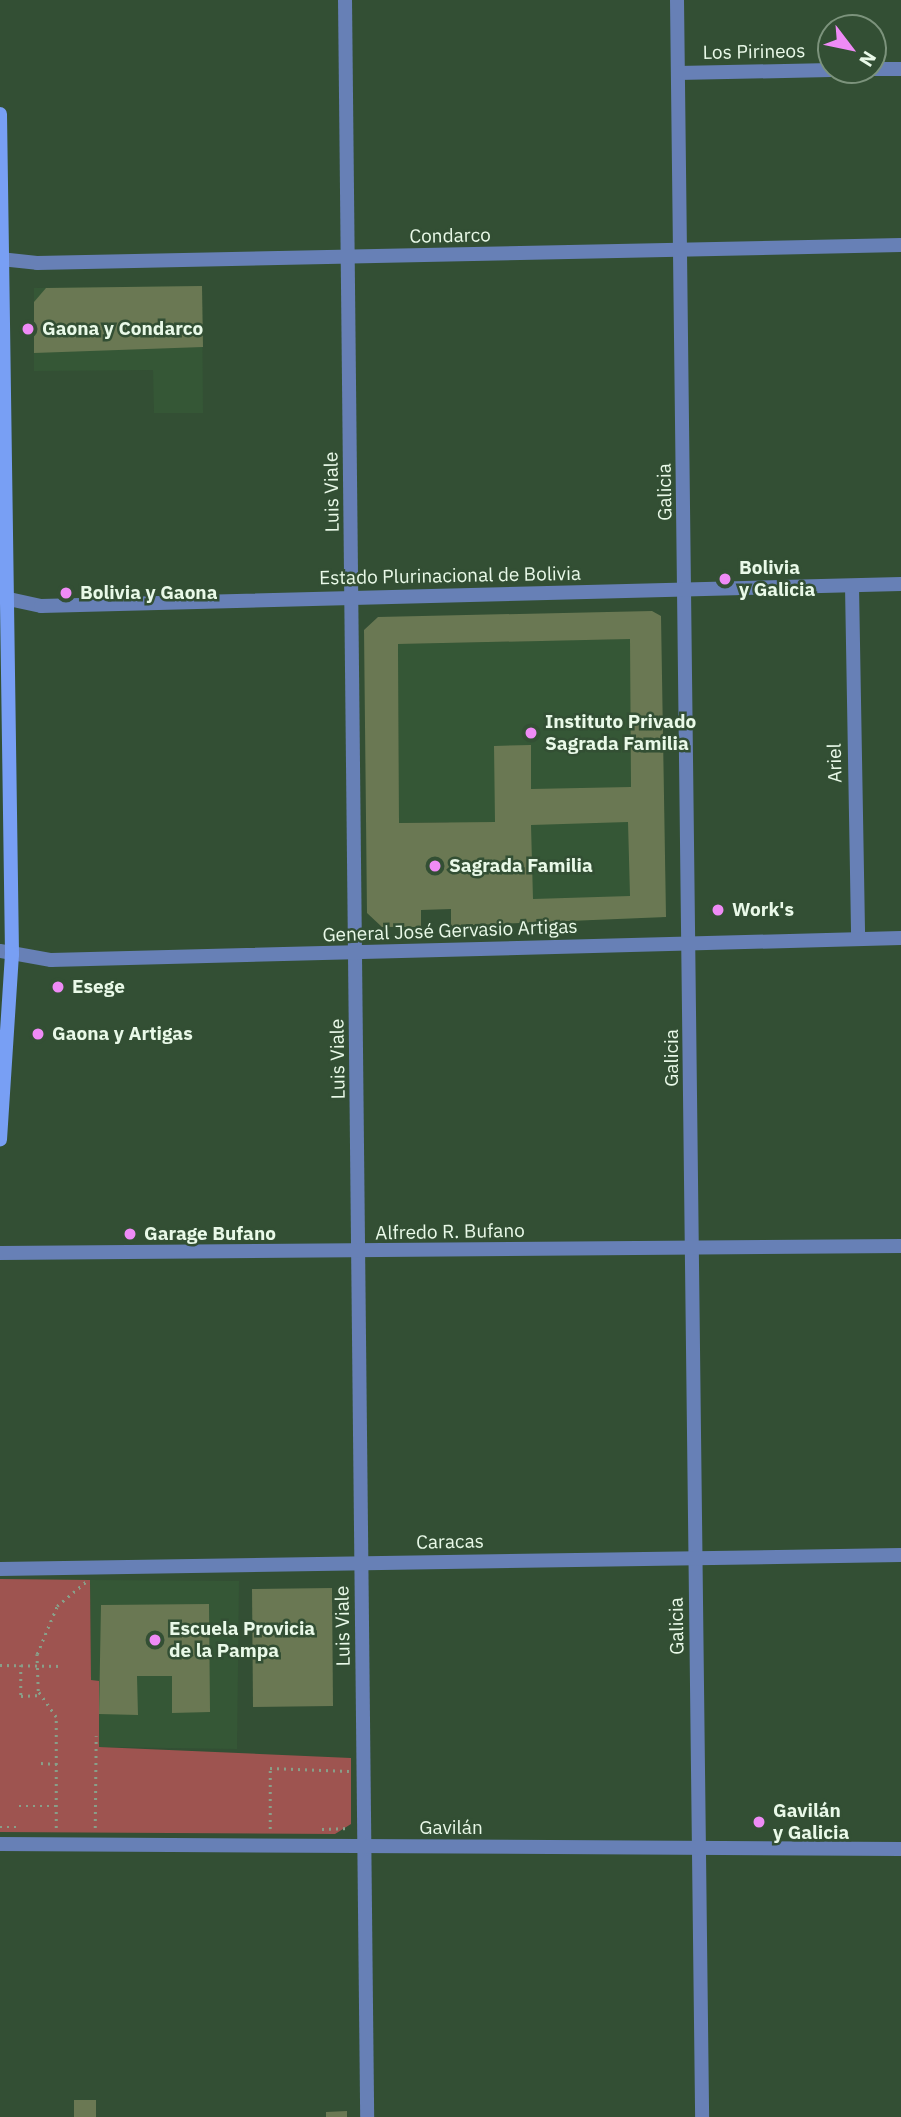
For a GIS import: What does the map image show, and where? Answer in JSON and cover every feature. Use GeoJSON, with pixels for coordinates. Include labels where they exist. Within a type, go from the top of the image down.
{"type":"FeatureCollection","features":[{"type":"Feature","properties":{"kind":"main road"},"geometry":{"type":"LineString","coordinates":[[0,114],[6,952],[0,1140]]}},
{"type":"Feature","properties":{"kind":"street","name":"Luis Viale"},"geometry":{"type":"LineString","coordinates":[[345,0],[367,2117]]}},
{"type":"Feature","properties":{"kind":"street","name":"Galicia"},"geometry":{"type":"LineString","coordinates":[[677,0],[692,942],[692,1248],[702,2117]]}},
{"type":"Feature","properties":{"kind":"street","name":"Los Pirineos"},"geometry":{"type":"LineString","coordinates":[[678,73],[817,70]]}},
{"type":"Feature","properties":{"kind":"street","name":"Condarco"},"geometry":{"type":"LineString","coordinates":[[2,259],[346,257],[901,245]]}},
{"type":"Feature","properties":{"kind":"street","name":"Estado Plurinacional de Bolivia"},"geometry":{"type":"LineString","coordinates":[[2,597],[41,606],[901,584]]}},
{"type":"Feature","properties":{"kind":"street","name":"Ariel"},"geometry":{"type":"LineString","coordinates":[[852,586],[858,938]]}},
{"type":"Feature","properties":{"kind":"street","name":"General José Gervasio Artigas"},"geometry":{"type":"LineString","coordinates":[[6,952],[51,960],[901,938]]}},
{"type":"Feature","properties":{"kind":"street","name":"Alfredo R. Bufano"},"geometry":{"type":"LineString","coordinates":[[0,1254],[901,1246]]}},
{"type":"Feature","properties":{"kind":"street","name":"Caracas"},"geometry":{"type":"LineString","coordinates":[[0,1569],[88,1565],[901,1555]]}},
{"type":"Feature","properties":{"kind":"street","name":"Gavilán"},"geometry":{"type":"LineString","coordinates":[[0,1844],[901,1849]]}},
{"type":"Feature","properties":{"kind":"path"},"geometry":{"type":"LineString","coordinates":[[56,1828],[56,1717],[41,1695],[37,1666],[47,1624],[57,1606],[81,1590],[88,1565]]}},
{"type":"Feature","properties":{"kind":"path"},"geometry":{"type":"LineString","coordinates":[[0,1665],[62,1666]]}},
{"type":"Feature","properties":{"kind":"path"},"geometry":{"type":"LineString","coordinates":[[21,1665],[21,1696],[41,1695]]}},
{"type":"Feature","properties":{"kind":"path"},"geometry":{"type":"LineString","coordinates":[[95,1828],[96,1736]]}},
{"type":"Feature","properties":{"kind":"path"},"geometry":{"type":"LineString","coordinates":[[41,1763],[57,1764]]}},
{"type":"Feature","properties":{"kind":"path"},"geometry":{"type":"LineString","coordinates":[[269,1845],[270,1768],[363,1772]]}},
{"type":"Feature","properties":{"kind":"path"},"geometry":{"type":"LineString","coordinates":[[19,1806],[56,1806]]}},
{"type":"Feature","properties":{"kind":"path"},"geometry":{"type":"LineString","coordinates":[[0,1827],[18,1827]]}},
{"type":"Feature","properties":{"kind":"shaded area"},"geometry":{"type":"Polygon","coordinates":[[[202,286],[203,413],[154,413],[153,370],[34,371],[34,288],[202,286]]]}},
{"type":"Feature","properties":{"kind":"shaded area","name":"Instituto Privado Sagrada Familia"},"geometry":{"type":"Polygon","coordinates":[[[661,638],[666,917],[451,926],[449,822],[399,823],[398,644],[661,638]]]}},
{"type":"Feature","properties":{"kind":"shaded area"},"geometry":{"type":"Polygon","coordinates":[[[0,1579],[90,1580],[91,1680],[99,1681],[99,1747],[351,1758],[351,1824],[335,1834],[0,1832],[0,1579]]]}},
{"type":"Feature","properties":{"kind":"shaded area"},"geometry":{"type":"Polygon","coordinates":[[[90,1580],[239,1581],[237,1749],[99,1747],[99,1681],[91,1681],[90,1580]]]}},
{"type":"Feature","properties":{"kind":"building"},"geometry":{"type":"Polygon","coordinates":[[[202,286],[203,347],[34,353],[34,302],[46,288],[202,286]]]}},
{"type":"Feature","properties":{"kind":"building"},"geometry":{"type":"Polygon","coordinates":[[[652,611],[661,616],[666,917],[451,926],[451,909],[421,910],[421,927],[382,927],[367,913],[364,630],[378,617],[652,611]],[[630,639],[398,644],[399,823],[495,822],[494,746],[531,745],[531,789],[631,787],[630,639]],[[628,822],[531,825],[533,899],[630,896],[628,822]]]}},
{"type":"Feature","properties":{"kind":"building"},"geometry":{"type":"Polygon","coordinates":[[[332,1588],[333,1706],[253,1707],[252,1589],[332,1588]]]}},
{"type":"Feature","properties":{"kind":"building","name":"Escuela Provicia de la Pampa"},"geometry":{"type":"Polygon","coordinates":[[[209,1604],[210,1712],[172,1713],[172,1676],[137,1676],[138,1715],[99,1714],[101,1605],[209,1604]]]}},
{"type":"Feature","properties":{"kind":"building"},"geometry":{"type":"Polygon","coordinates":[[[74,2100],[96,2100],[96,2117],[74,2117],[74,2100]]]}},
{"type":"Feature","properties":{"kind":"building"},"geometry":{"type":"Polygon","coordinates":[[[347,2111],[347,2117],[326,2117],[326,2112],[347,2111]]]}},
{"type":"Feature","properties":{"kind":"place","name":"Gaona y Condarco"},"geometry":{"type":"Point","coordinates":[28,329]}},
{"type":"Feature","properties":{"kind":"place","name":"Bolivia y Galicia"},"geometry":{"type":"Point","coordinates":[725,579]}},
{"type":"Feature","properties":{"kind":"place","name":"Bolivia y Gaona"},"geometry":{"type":"Point","coordinates":[66,593]}},
{"type":"Feature","properties":{"kind":"place","name":"Instituto Privado Sagrada Familia"},"geometry":{"type":"Point","coordinates":[531,733]}},
{"type":"Feature","properties":{"kind":"place","name":"Sagrada Familia"},"geometry":{"type":"Point","coordinates":[435,866]}},
{"type":"Feature","properties":{"kind":"place","name":"Work's"},"geometry":{"type":"Point","coordinates":[718,910]}},
{"type":"Feature","properties":{"kind":"place","name":"Esege"},"geometry":{"type":"Point","coordinates":[58,987]}},
{"type":"Feature","properties":{"kind":"place","name":"Gaona y Artigas"},"geometry":{"type":"Point","coordinates":[38,1034]}},
{"type":"Feature","properties":{"kind":"place","name":"Garage Bufano"},"geometry":{"type":"Point","coordinates":[130,1234]}},
{"type":"Feature","properties":{"kind":"place","name":"Escuela Provicia de la Pampa"},"geometry":{"type":"Point","coordinates":[155,1640]}},
{"type":"Feature","properties":{"kind":"place","name":"Gavilán y Galicia"},"geometry":{"type":"Point","coordinates":[759,1822]}}]}
